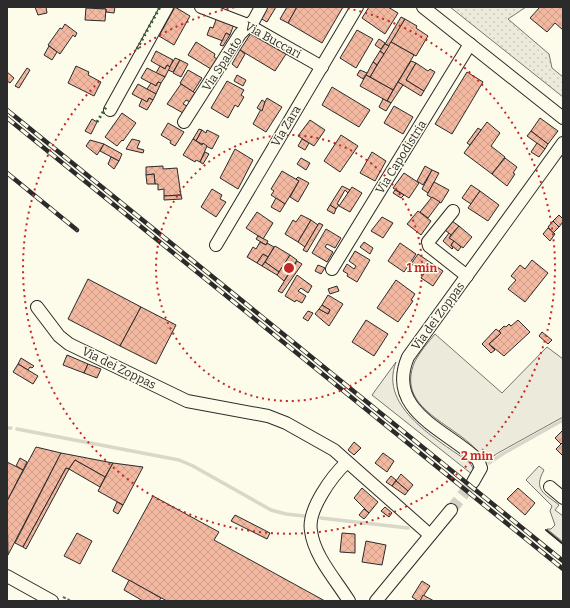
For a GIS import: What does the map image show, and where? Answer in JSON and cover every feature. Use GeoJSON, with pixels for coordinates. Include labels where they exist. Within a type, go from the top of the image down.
{"type":"FeatureCollection","features":[{"type":"Feature","properties":{"kind":"street"},"geometry":{"type":"LineString","coordinates":[[110,110],[167,7]]}},
{"type":"Feature","properties":{"kind":"street","name":"Via Buccari"},"geometry":{"type":"LineString","coordinates":[[201,7],[248,25],[322,67]]}},
{"type":"Feature","properties":{"kind":"street","name":"Via Spalato"},"geometry":{"type":"LineString","coordinates":[[184,122],[240,34],[261,7]]}},
{"type":"Feature","properties":{"kind":"street","name":"Via Zara"},"geometry":{"type":"LineString","coordinates":[[216,246],[358,7]]}},
{"type":"Feature","properties":{"kind":"street"},"geometry":{"type":"LineString","coordinates":[[422,7],[563,118]]}},
{"type":"Feature","properties":{"kind":"street","name":"Via Capodistria"},"geometry":{"type":"LineString","coordinates":[[332,269],[470,44]]}},
{"type":"Feature","properties":{"kind":"street","name":"Via dei Zoppas"},"geometry":{"type":"LineString","coordinates":[[473,482],[481,468],[478,460],[411,407],[403,387],[401,377],[408,358],[563,143]]}},
{"type":"Feature","properties":{"kind":"street"},"geometry":{"type":"LineString","coordinates":[[453,212],[428,242],[429,246],[467,276]]}},
{"type":"Feature","properties":{"kind":"street","name":"Via dei Zoppas"},"geometry":{"type":"LineString","coordinates":[[37,306],[59,336],[69,344],[186,401],[268,416],[286,423],[324,444],[347,462],[430,535]]}},
{"type":"Feature","properties":{"kind":"street"},"geometry":{"type":"LineString","coordinates":[[347,462],[330,480],[322,493],[316,507],[310,530],[319,555],[349,601]]}},
{"type":"Feature","properties":{"kind":"street"},"geometry":{"type":"LineString","coordinates":[[550,487],[563,498]]}},
{"type":"Feature","properties":{"kind":"street"},"geometry":{"type":"LineString","coordinates":[[376,601],[452,510]]}},
{"type":"Feature","properties":{"kind":"street"},"geometry":{"type":"LineString","coordinates":[[7,576],[52,601]]}},
{"type":"Feature","properties":{"kind":"shaded area"},"geometry":{"type":"Polygon","coordinates":[[[450,7],[526,7],[508,19],[549,54],[552,68],[563,77],[563,97],[450,7]]]}},
{"type":"Feature","properties":{"kind":"shaded area"},"geometry":{"type":"Polygon","coordinates":[[[435,334],[502,393],[547,347],[563,359],[563,417],[498,453],[485,462],[476,449],[435,418],[422,406],[414,394],[411,379],[415,361],[435,334]]]}},
{"type":"Feature","properties":{"kind":"shaded area"},"geometry":{"type":"Polygon","coordinates":[[[396,362],[393,379],[396,394],[403,408],[428,433],[470,463],[474,470],[473,475],[372,395],[396,362]]]}},
{"type":"Feature","properties":{"kind":"shaded area"},"geometry":{"type":"Polygon","coordinates":[[[539,466],[544,470],[541,477],[540,487],[545,494],[559,505],[555,510],[563,516],[563,542],[547,529],[551,529],[555,525],[550,511],[552,506],[526,480],[539,466]]]}},
{"type":"Feature","properties":{"kind":"building"},"geometry":{"type":"Polygon","coordinates":[[[35,7],[46,7],[47,13],[38,15],[35,7]]]}},
{"type":"Feature","properties":{"kind":"building"},"geometry":{"type":"Polygon","coordinates":[[[82,7],[115,7],[114,13],[106,12],[106,9],[82,7]]]}},
{"type":"Feature","properties":{"kind":"building"},"geometry":{"type":"Polygon","coordinates":[[[175,7],[190,16],[174,45],[159,36],[175,7]]]}},
{"type":"Feature","properties":{"kind":"building"},"geometry":{"type":"Polygon","coordinates":[[[266,7],[276,7],[267,22],[260,18],[266,7]]]}},
{"type":"Feature","properties":{"kind":"building"},"geometry":{"type":"Polygon","coordinates":[[[287,7],[297,7],[288,23],[280,19],[287,7]]]}},
{"type":"Feature","properties":{"kind":"building"},"geometry":{"type":"Polygon","coordinates":[[[297,7],[343,7],[322,43],[288,23],[297,7]]]}},
{"type":"Feature","properties":{"kind":"building"},"geometry":{"type":"Polygon","coordinates":[[[369,7],[388,7],[398,13],[385,34],[362,18],[369,7]]]}},
{"type":"Feature","properties":{"kind":"building"},"geometry":{"type":"Polygon","coordinates":[[[540,7],[563,7],[563,30],[555,23],[547,32],[530,18],[540,7]]]}},
{"type":"Feature","properties":{"kind":"building"},"geometry":{"type":"Polygon","coordinates":[[[86,8],[106,9],[105,21],[85,20],[86,8]]]}},
{"type":"Feature","properties":{"kind":"building"},"geometry":{"type":"Polygon","coordinates":[[[217,17],[234,24],[230,35],[226,33],[223,41],[207,35],[210,27],[213,28],[217,17]]]}},
{"type":"Feature","properties":{"kind":"building"},"geometry":{"type":"Polygon","coordinates":[[[401,17],[405,19],[389,46],[385,44],[401,17]]]}},
{"type":"Feature","properties":{"kind":"building"},"geometry":{"type":"Polygon","coordinates":[[[405,19],[417,26],[416,28],[428,36],[416,56],[391,42],[405,19]]]}},
{"type":"Feature","properties":{"kind":"building"},"geometry":{"type":"Polygon","coordinates":[[[65,24],[77,33],[75,37],[73,35],[60,54],[48,45],[60,28],[62,29],[65,24]]]}},
{"type":"Feature","properties":{"kind":"building"},"geometry":{"type":"Polygon","coordinates":[[[357,30],[373,39],[356,68],[340,58],[357,30]]]}},
{"type":"Feature","properties":{"kind":"building"},"geometry":{"type":"Polygon","coordinates":[[[226,33],[230,35],[223,46],[220,45],[226,33]]]}},
{"type":"Feature","properties":{"kind":"building"},"geometry":{"type":"Polygon","coordinates":[[[251,33],[286,54],[275,71],[240,50],[251,33]]]}},
{"type":"Feature","properties":{"kind":"building"},"geometry":{"type":"Polygon","coordinates":[[[379,39],[385,43],[381,49],[375,45],[379,39]]]}},
{"type":"Feature","properties":{"kind":"building"},"geometry":{"type":"Polygon","coordinates":[[[196,42],[215,54],[214,57],[217,59],[211,69],[188,55],[196,42]]]}},
{"type":"Feature","properties":{"kind":"building"},"geometry":{"type":"Polygon","coordinates":[[[391,42],[414,55],[393,90],[370,77],[391,42]]]}},
{"type":"Feature","properties":{"kind":"building"},"geometry":{"type":"Polygon","coordinates":[[[385,44],[389,46],[384,54],[380,51],[385,44]]]}},
{"type":"Feature","properties":{"kind":"building"},"geometry":{"type":"Polygon","coordinates":[[[49,46],[57,52],[52,60],[44,55],[49,46]]]}},
{"type":"Feature","properties":{"kind":"building"},"geometry":{"type":"Polygon","coordinates":[[[240,50],[245,54],[237,68],[232,64],[240,50]]]}},
{"type":"Feature","properties":{"kind":"building"},"geometry":{"type":"Polygon","coordinates":[[[156,51],[173,60],[170,67],[167,65],[165,69],[151,61],[156,51]]]}},
{"type":"Feature","properties":{"kind":"building"},"geometry":{"type":"Polygon","coordinates":[[[380,51],[384,54],[377,65],[373,62],[380,51]]]}},
{"type":"Feature","properties":{"kind":"building"},"geometry":{"type":"Polygon","coordinates":[[[175,58],[180,60],[173,72],[168,70],[175,58]]]}},
{"type":"Feature","properties":{"kind":"building"},"geometry":{"type":"Polygon","coordinates":[[[180,60],[188,64],[181,77],[173,73],[180,60]]]}},
{"type":"Feature","properties":{"kind":"building"},"geometry":{"type":"Polygon","coordinates":[[[411,61],[416,63],[406,80],[424,91],[421,96],[398,82],[411,61]]]}},
{"type":"Feature","properties":{"kind":"building"},"geometry":{"type":"Polygon","coordinates":[[[373,62],[377,65],[370,77],[366,75],[373,62]]]}},
{"type":"Feature","properties":{"kind":"building"},"geometry":{"type":"Polygon","coordinates":[[[416,63],[428,71],[430,69],[435,72],[424,91],[406,80],[416,63]]]}},
{"type":"Feature","properties":{"kind":"building"},"geometry":{"type":"Polygon","coordinates":[[[167,65],[170,67],[165,77],[156,73],[160,66],[165,69],[167,65]]]}},
{"type":"Feature","properties":{"kind":"building"},"geometry":{"type":"Polygon","coordinates":[[[76,66],[89,72],[88,75],[101,82],[94,96],[68,83],[76,66]]]}},
{"type":"Feature","properties":{"kind":"building"},"geometry":{"type":"Polygon","coordinates":[[[27,68],[30,70],[19,88],[15,86],[27,68]]]}},
{"type":"Feature","properties":{"kind":"building"},"geometry":{"type":"Polygon","coordinates":[[[147,68],[165,77],[161,83],[158,82],[156,86],[141,78],[147,68]]]}},
{"type":"Feature","properties":{"kind":"building"},"geometry":{"type":"Polygon","coordinates":[[[188,70],[202,78],[193,92],[180,83],[188,70]]]}},
{"type":"Feature","properties":{"kind":"building"},"geometry":{"type":"Polygon","coordinates":[[[360,70],[367,73],[363,79],[357,75],[360,70]]]}},
{"type":"Feature","properties":{"kind":"building"},"geometry":{"type":"Polygon","coordinates":[[[7,72],[14,78],[10,83],[7,81],[7,72]]]}},
{"type":"Feature","properties":{"kind":"building"},"geometry":{"type":"Polygon","coordinates":[[[467,72],[483,82],[452,134],[435,124],[467,72]]]}},
{"type":"Feature","properties":{"kind":"building"},"geometry":{"type":"Polygon","coordinates":[[[237,75],[246,80],[243,86],[234,81],[237,75]]]}},
{"type":"Feature","properties":{"kind":"building"},"geometry":{"type":"Polygon","coordinates":[[[366,75],[393,90],[387,101],[360,86],[366,75]]]}},
{"type":"Feature","properties":{"kind":"building"},"geometry":{"type":"Polygon","coordinates":[[[227,81],[244,90],[241,95],[244,97],[238,107],[235,105],[228,118],[211,108],[227,81]]]}},
{"type":"Feature","properties":{"kind":"building"},"geometry":{"type":"Polygon","coordinates":[[[158,82],[161,83],[156,94],[147,89],[151,83],[156,86],[158,82]]]}},
{"type":"Feature","properties":{"kind":"building"},"geometry":{"type":"Polygon","coordinates":[[[398,82],[403,85],[391,103],[387,101],[398,82]]]}},
{"type":"Feature","properties":{"kind":"building"},"geometry":{"type":"Polygon","coordinates":[[[138,84],[156,94],[153,100],[149,98],[147,102],[132,94],[138,84]]]}},
{"type":"Feature","properties":{"kind":"building"},"geometry":{"type":"Polygon","coordinates":[[[181,84],[195,93],[190,102],[186,100],[183,104],[187,106],[183,113],[167,104],[181,84]]]}},
{"type":"Feature","properties":{"kind":"building"},"geometry":{"type":"Polygon","coordinates":[[[332,87],[370,110],[359,127],[322,105],[332,87]]]}},
{"type":"Feature","properties":{"kind":"building"},"geometry":{"type":"Polygon","coordinates":[[[149,98],[153,100],[147,110],[139,106],[142,99],[147,102],[149,98]]]}},
{"type":"Feature","properties":{"kind":"building"},"geometry":{"type":"Polygon","coordinates":[[[267,98],[282,107],[266,132],[253,124],[267,98]]]}},
{"type":"Feature","properties":{"kind":"building"},"geometry":{"type":"Polygon","coordinates":[[[383,99],[391,103],[386,111],[379,107],[383,99]]]}},
{"type":"Feature","properties":{"kind":"building"},"geometry":{"type":"Polygon","coordinates":[[[262,100],[265,102],[262,111],[257,108],[262,100]]]}},
{"type":"Feature","properties":{"kind":"building"},"geometry":{"type":"Polygon","coordinates":[[[394,106],[413,117],[403,134],[384,123],[394,106]]]}},
{"type":"Feature","properties":{"kind":"building"},"geometry":{"type":"Polygon","coordinates":[[[122,113],[136,123],[123,141],[122,140],[117,146],[105,137],[122,113]]]}},
{"type":"Feature","properties":{"kind":"building"},"geometry":{"type":"Polygon","coordinates":[[[540,118],[558,131],[548,144],[531,131],[540,118]]]}},
{"type":"Feature","properties":{"kind":"building"},"geometry":{"type":"Polygon","coordinates":[[[92,119],[97,122],[91,134],[85,131],[92,119]]]}},
{"type":"Feature","properties":{"kind":"building"},"geometry":{"type":"Polygon","coordinates":[[[310,120],[325,130],[314,146],[298,136],[310,120]]]}},
{"type":"Feature","properties":{"kind":"building"},"geometry":{"type":"Polygon","coordinates":[[[487,122],[500,133],[491,146],[505,157],[492,174],[464,153],[487,122]]]}},
{"type":"Feature","properties":{"kind":"building"},"geometry":{"type":"Polygon","coordinates":[[[168,123],[184,132],[175,146],[170,143],[171,141],[161,135],[168,123]]]}},
{"type":"Feature","properties":{"kind":"building"},"geometry":{"type":"Polygon","coordinates":[[[478,128],[481,130],[470,145],[467,143],[478,128]]]}},
{"type":"Feature","properties":{"kind":"building"},"geometry":{"type":"Polygon","coordinates":[[[199,129],[202,130],[196,141],[193,139],[199,129]]]}},
{"type":"Feature","properties":{"kind":"building"},"geometry":{"type":"Polygon","coordinates":[[[202,130],[206,133],[207,130],[219,136],[212,149],[196,141],[202,130]]]}},
{"type":"Feature","properties":{"kind":"building"},"geometry":{"type":"Polygon","coordinates":[[[531,131],[548,144],[545,149],[527,136],[531,131]]]}},
{"type":"Feature","properties":{"kind":"building"},"geometry":{"type":"Polygon","coordinates":[[[341,135],[358,146],[340,172],[324,161],[341,135]]]}},
{"type":"Feature","properties":{"kind":"building"},"geometry":{"type":"Polygon","coordinates":[[[132,139],[140,141],[137,148],[144,150],[143,153],[126,149],[132,139]]]}},
{"type":"Feature","properties":{"kind":"building"},"geometry":{"type":"Polygon","coordinates":[[[193,139],[202,145],[203,143],[207,146],[200,162],[196,160],[195,162],[183,155],[193,139]]]}},
{"type":"Feature","properties":{"kind":"building"},"geometry":{"type":"Polygon","coordinates":[[[302,139],[309,143],[305,150],[298,146],[302,139]]]}},
{"type":"Feature","properties":{"kind":"building"},"geometry":{"type":"Polygon","coordinates":[[[90,140],[104,144],[97,155],[86,146],[90,140]]]}},
{"type":"Feature","properties":{"kind":"building"},"geometry":{"type":"Polygon","coordinates":[[[537,143],[545,149],[539,157],[531,152],[537,143]]]}},
{"type":"Feature","properties":{"kind":"building"},"geometry":{"type":"Polygon","coordinates":[[[104,144],[122,154],[119,161],[100,151],[104,144]]]}},
{"type":"Feature","properties":{"kind":"building"},"geometry":{"type":"Polygon","coordinates":[[[235,149],[253,160],[238,189],[220,178],[235,149]]]}},
{"type":"Feature","properties":{"kind":"building"},"geometry":{"type":"Polygon","coordinates":[[[205,152],[209,154],[203,164],[200,162],[205,152]]]}},
{"type":"Feature","properties":{"kind":"building"},"geometry":{"type":"Polygon","coordinates":[[[372,152],[386,161],[375,181],[360,173],[372,152]]]}},
{"type":"Feature","properties":{"kind":"building"},"geometry":{"type":"Polygon","coordinates":[[[111,157],[119,161],[114,169],[108,164],[111,157]]]}},
{"type":"Feature","properties":{"kind":"building"},"geometry":{"type":"Polygon","coordinates":[[[301,158],[310,163],[306,170],[297,164],[301,158]]]}},
{"type":"Feature","properties":{"kind":"building"},"geometry":{"type":"Polygon","coordinates":[[[505,158],[517,167],[513,173],[515,174],[507,186],[492,174],[505,158]]]}},
{"type":"Feature","properties":{"kind":"building"},"geometry":{"type":"Polygon","coordinates":[[[163,166],[163,169],[177,168],[181,195],[164,196],[164,189],[158,190],[158,184],[155,184],[154,174],[146,175],[146,167],[163,166]]]}},
{"type":"Feature","properties":{"kind":"building"},"geometry":{"type":"Polygon","coordinates":[[[425,166],[432,170],[423,185],[417,181],[425,166]]]}},
{"type":"Feature","properties":{"kind":"building"},"geometry":{"type":"Polygon","coordinates":[[[432,170],[439,173],[428,193],[422,189],[432,170]]]}},
{"type":"Feature","properties":{"kind":"building"},"geometry":{"type":"Polygon","coordinates":[[[282,171],[299,181],[285,204],[271,195],[274,191],[271,189],[282,171]]]}},
{"type":"Feature","properties":{"kind":"building"},"geometry":{"type":"Polygon","coordinates":[[[404,173],[419,183],[409,198],[393,188],[404,173]]]}},
{"type":"Feature","properties":{"kind":"building"},"geometry":{"type":"Polygon","coordinates":[[[154,174],[155,184],[147,184],[146,175],[154,174]]]}},
{"type":"Feature","properties":{"kind":"building"},"geometry":{"type":"Polygon","coordinates":[[[298,177],[309,183],[298,202],[290,197],[299,181],[296,179],[298,177]]]}},
{"type":"Feature","properties":{"kind":"building"},"geometry":{"type":"Polygon","coordinates":[[[434,182],[449,190],[441,203],[427,195],[434,182]]]}},
{"type":"Feature","properties":{"kind":"building"},"geometry":{"type":"Polygon","coordinates":[[[471,185],[480,191],[471,204],[462,198],[471,185]]]}},
{"type":"Feature","properties":{"kind":"building"},"geometry":{"type":"Polygon","coordinates":[[[342,186],[350,190],[348,193],[345,190],[337,204],[339,205],[336,209],[330,205],[342,186]]]}},
{"type":"Feature","properties":{"kind":"building"},"geometry":{"type":"Polygon","coordinates":[[[352,187],[362,193],[350,212],[339,206],[352,187]]]}},
{"type":"Feature","properties":{"kind":"building"},"geometry":{"type":"Polygon","coordinates":[[[212,189],[222,195],[220,199],[226,202],[216,217],[201,207],[212,189]]]}},
{"type":"Feature","properties":{"kind":"building"},"geometry":{"type":"Polygon","coordinates":[[[395,190],[404,195],[401,198],[393,193],[395,190]]]}},
{"type":"Feature","properties":{"kind":"building"},"geometry":{"type":"Polygon","coordinates":[[[480,191],[499,205],[488,221],[468,208],[480,191]]]}},
{"type":"Feature","properties":{"kind":"building"},"geometry":{"type":"Polygon","coordinates":[[[181,195],[182,199],[164,200],[164,196],[181,195]]]}},
{"type":"Feature","properties":{"kind":"building"},"geometry":{"type":"Polygon","coordinates":[[[432,197],[440,202],[428,218],[420,212],[432,197]]]}},
{"type":"Feature","properties":{"kind":"building"},"geometry":{"type":"Polygon","coordinates":[[[276,198],[285,204],[280,212],[271,207],[276,198]]]}},
{"type":"Feature","properties":{"kind":"building"},"geometry":{"type":"Polygon","coordinates":[[[330,205],[336,209],[334,214],[327,210],[330,205]]]}},
{"type":"Feature","properties":{"kind":"building"},"geometry":{"type":"Polygon","coordinates":[[[418,211],[431,221],[421,235],[407,224],[418,211]]]}},
{"type":"Feature","properties":{"kind":"building"},"geometry":{"type":"Polygon","coordinates":[[[257,212],[273,223],[263,239],[246,228],[257,212]]]}},
{"type":"Feature","properties":{"kind":"building"},"geometry":{"type":"Polygon","coordinates":[[[301,215],[311,220],[298,242],[285,234],[293,220],[296,222],[301,215]]]}},
{"type":"Feature","properties":{"kind":"building"},"geometry":{"type":"Polygon","coordinates":[[[559,215],[563,219],[563,222],[559,227],[553,221],[559,215]]]}},
{"type":"Feature","properties":{"kind":"building"},"geometry":{"type":"Polygon","coordinates":[[[382,217],[393,223],[383,238],[371,231],[382,217]]]}},
{"type":"Feature","properties":{"kind":"building"},"geometry":{"type":"Polygon","coordinates":[[[311,220],[318,225],[305,247],[298,242],[311,220]]]}},
{"type":"Feature","properties":{"kind":"building"},"geometry":{"type":"Polygon","coordinates":[[[452,221],[459,226],[451,235],[445,230],[452,221]]]}},
{"type":"Feature","properties":{"kind":"building"},"geometry":{"type":"Polygon","coordinates":[[[553,221],[559,227],[553,233],[548,227],[553,221]]]}},
{"type":"Feature","properties":{"kind":"building"},"geometry":{"type":"Polygon","coordinates":[[[319,223],[323,225],[307,252],[303,250],[319,223]]]}},
{"type":"Feature","properties":{"kind":"building"},"geometry":{"type":"Polygon","coordinates":[[[459,226],[472,237],[463,248],[449,238],[459,226]]]}},
{"type":"Feature","properties":{"kind":"building"},"geometry":{"type":"Polygon","coordinates":[[[548,228],[555,234],[550,241],[543,234],[548,228]]]}},
{"type":"Feature","properties":{"kind":"building"},"geometry":{"type":"Polygon","coordinates":[[[326,229],[341,238],[335,248],[327,244],[325,247],[333,252],[327,262],[312,253],[326,229]]]}},
{"type":"Feature","properties":{"kind":"building"},"geometry":{"type":"Polygon","coordinates":[[[449,233],[451,235],[449,238],[454,241],[451,245],[453,248],[452,249],[443,241],[449,233]]]}},
{"type":"Feature","properties":{"kind":"building"},"geometry":{"type":"Polygon","coordinates":[[[258,236],[268,241],[266,245],[256,239],[258,236]]]}},
{"type":"Feature","properties":{"kind":"building"},"geometry":{"type":"Polygon","coordinates":[[[454,241],[461,247],[458,251],[451,245],[454,241]]]}},
{"type":"Feature","properties":{"kind":"building"},"geometry":{"type":"Polygon","coordinates":[[[260,242],[266,245],[267,243],[274,247],[268,257],[263,254],[257,263],[247,257],[253,247],[256,249],[260,242]]]}},
{"type":"Feature","properties":{"kind":"building"},"geometry":{"type":"Polygon","coordinates":[[[364,242],[373,248],[370,254],[360,247],[364,242]]]}},
{"type":"Feature","properties":{"kind":"building"},"geometry":{"type":"Polygon","coordinates":[[[400,243],[416,254],[404,272],[388,261],[400,243]]]}},
{"type":"Feature","properties":{"kind":"building"},"geometry":{"type":"Polygon","coordinates":[[[275,246],[290,255],[279,272],[265,262],[275,246]]]}},
{"type":"Feature","properties":{"kind":"building"},"geometry":{"type":"Polygon","coordinates":[[[355,251],[370,260],[357,282],[347,276],[348,274],[343,271],[347,264],[354,269],[356,266],[349,261],[355,251]]]}},
{"type":"Feature","properties":{"kind":"building"},"geometry":{"type":"Polygon","coordinates":[[[263,254],[268,257],[262,266],[257,263],[263,254]]]}},
{"type":"Feature","properties":{"kind":"building"},"geometry":{"type":"Polygon","coordinates":[[[418,254],[443,271],[433,286],[421,278],[425,272],[411,264],[418,254]]]}},
{"type":"Feature","properties":{"kind":"building"},"geometry":{"type":"Polygon","coordinates":[[[290,255],[297,260],[284,281],[277,275],[290,255]]]}},
{"type":"Feature","properties":{"kind":"building"},"geometry":{"type":"Polygon","coordinates":[[[532,260],[548,273],[525,302],[508,289],[516,280],[511,276],[520,265],[525,269],[532,260]]]}},
{"type":"Feature","properties":{"kind":"building"},"geometry":{"type":"Polygon","coordinates":[[[297,261],[302,264],[282,293],[278,291],[297,261]]]}},
{"type":"Feature","properties":{"kind":"building"},"geometry":{"type":"Polygon","coordinates":[[[265,262],[279,272],[277,275],[262,266],[265,262]]]}},
{"type":"Feature","properties":{"kind":"building"},"geometry":{"type":"Polygon","coordinates":[[[318,265],[325,268],[321,274],[315,271],[318,265]]]}},
{"type":"Feature","properties":{"kind":"building"},"geometry":{"type":"Polygon","coordinates":[[[297,275],[312,286],[308,293],[301,288],[298,291],[306,296],[302,303],[296,300],[295,302],[285,296],[297,275]]]}},
{"type":"Feature","properties":{"kind":"building"},"geometry":{"type":"Polygon","coordinates":[[[88,279],[141,307],[120,346],[68,319],[88,279]]]}},
{"type":"Feature","properties":{"kind":"building"},"geometry":{"type":"Polygon","coordinates":[[[396,280],[415,294],[411,300],[413,301],[398,322],[377,308],[396,280]]]}},
{"type":"Feature","properties":{"kind":"building"},"geometry":{"type":"Polygon","coordinates":[[[337,286],[339,291],[330,294],[328,289],[337,286]]]}},
{"type":"Feature","properties":{"kind":"building"},"geometry":{"type":"Polygon","coordinates":[[[328,295],[343,304],[329,326],[315,314],[319,309],[328,314],[330,310],[322,305],[328,295]]]}},
{"type":"Feature","properties":{"kind":"building"},"geometry":{"type":"Polygon","coordinates":[[[322,305],[330,310],[328,314],[319,309],[322,305]]]}},
{"type":"Feature","properties":{"kind":"building"},"geometry":{"type":"Polygon","coordinates":[[[141,307],[176,325],[156,364],[120,346],[141,307]]]}},
{"type":"Feature","properties":{"kind":"building"},"geometry":{"type":"Polygon","coordinates":[[[308,311],[313,313],[308,321],[303,318],[308,311]]]}},
{"type":"Feature","properties":{"kind":"building"},"geometry":{"type":"Polygon","coordinates":[[[366,320],[388,334],[374,356],[352,342],[366,320]]]}},
{"type":"Feature","properties":{"kind":"building"},"geometry":{"type":"Polygon","coordinates":[[[518,320],[530,332],[504,356],[489,344],[501,333],[499,331],[504,326],[506,327],[509,324],[511,326],[518,320]]]}},
{"type":"Feature","properties":{"kind":"building"},"geometry":{"type":"Polygon","coordinates":[[[496,329],[501,333],[489,344],[495,350],[491,353],[482,344],[496,329]]]}},
{"type":"Feature","properties":{"kind":"building"},"geometry":{"type":"Polygon","coordinates":[[[542,332],[552,340],[548,344],[539,336],[542,332]]]}},
{"type":"Feature","properties":{"kind":"building"},"geometry":{"type":"Polygon","coordinates":[[[67,355],[88,364],[84,373],[63,365],[67,355]]]}},
{"type":"Feature","properties":{"kind":"building"},"geometry":{"type":"Polygon","coordinates":[[[21,358],[34,366],[32,368],[30,367],[28,370],[18,364],[21,358]]]}},
{"type":"Feature","properties":{"kind":"building"},"geometry":{"type":"Polygon","coordinates":[[[18,364],[38,376],[33,384],[13,372],[18,364]]]}},
{"type":"Feature","properties":{"kind":"building"},"geometry":{"type":"Polygon","coordinates":[[[88,364],[101,369],[97,378],[84,373],[88,364]]]}},
{"type":"Feature","properties":{"kind":"building"},"geometry":{"type":"Polygon","coordinates":[[[563,430],[563,442],[561,444],[555,438],[563,430]]]}},
{"type":"Feature","properties":{"kind":"building"},"geometry":{"type":"Polygon","coordinates":[[[354,442],[361,448],[354,455],[348,450],[354,442]]]}},
{"type":"Feature","properties":{"kind":"building"},"geometry":{"type":"Polygon","coordinates":[[[563,442],[563,456],[556,449],[563,442]]]}},
{"type":"Feature","properties":{"kind":"building"},"geometry":{"type":"Polygon","coordinates":[[[36,447],[61,453],[8,555],[7,501],[36,447]]]}},
{"type":"Feature","properties":{"kind":"building"},"geometry":{"type":"Polygon","coordinates":[[[61,453],[113,463],[105,477],[75,460],[69,469],[66,468],[23,547],[15,543],[61,453]]]}},
{"type":"Feature","properties":{"kind":"building"},"geometry":{"type":"Polygon","coordinates":[[[383,453],[394,461],[387,472],[375,463],[383,453]]]}},
{"type":"Feature","properties":{"kind":"building"},"geometry":{"type":"Polygon","coordinates":[[[20,458],[27,462],[23,470],[16,466],[20,458]]]}},
{"type":"Feature","properties":{"kind":"building"},"geometry":{"type":"Polygon","coordinates":[[[75,460],[105,477],[100,487],[69,469],[75,460]]]}},
{"type":"Feature","properties":{"kind":"building"},"geometry":{"type":"Polygon","coordinates":[[[7,462],[23,470],[7,501],[7,462]]]}},
{"type":"Feature","properties":{"kind":"building"},"geometry":{"type":"Polygon","coordinates":[[[113,463],[143,467],[123,505],[98,491],[113,463]]]}},
{"type":"Feature","properties":{"kind":"building"},"geometry":{"type":"Polygon","coordinates":[[[66,468],[69,469],[26,549],[23,547],[66,468]]]}},
{"type":"Feature","properties":{"kind":"building"},"geometry":{"type":"Polygon","coordinates":[[[401,474],[413,485],[408,491],[396,481],[401,474]]]}},
{"type":"Feature","properties":{"kind":"building"},"geometry":{"type":"Polygon","coordinates":[[[391,476],[396,480],[392,486],[386,482],[391,476]]]}},
{"type":"Feature","properties":{"kind":"building"},"geometry":{"type":"Polygon","coordinates":[[[396,481],[408,491],[405,495],[392,486],[396,481]]]}},
{"type":"Feature","properties":{"kind":"building"},"geometry":{"type":"Polygon","coordinates":[[[362,488],[378,502],[369,513],[354,498],[362,488]]]}},
{"type":"Feature","properties":{"kind":"building"},"geometry":{"type":"Polygon","coordinates":[[[518,488],[535,503],[525,515],[507,499],[518,488]]]}},
{"type":"Feature","properties":{"kind":"building"},"geometry":{"type":"Polygon","coordinates":[[[153,496],[219,532],[214,540],[325,601],[167,601],[112,571],[153,496]]]}},
{"type":"Feature","properties":{"kind":"building"},"geometry":{"type":"Polygon","coordinates":[[[117,502],[123,505],[118,514],[113,511],[117,502]]]}},
{"type":"Feature","properties":{"kind":"building"},"geometry":{"type":"Polygon","coordinates":[[[385,507],[392,513],[389,517],[381,511],[385,507]]]}},
{"type":"Feature","properties":{"kind":"building"},"geometry":{"type":"Polygon","coordinates":[[[364,509],[369,513],[364,519],[359,515],[364,509]]]}},
{"type":"Feature","properties":{"kind":"building"},"geometry":{"type":"Polygon","coordinates":[[[235,515],[270,533],[267,539],[231,521],[235,515]]]}},
{"type":"Feature","properties":{"kind":"building"},"geometry":{"type":"Polygon","coordinates":[[[77,533],[92,541],[80,564],[64,556],[77,533]]]}},
{"type":"Feature","properties":{"kind":"building"},"geometry":{"type":"Polygon","coordinates":[[[342,533],[355,534],[355,553],[340,552],[342,533]]]}},
{"type":"Feature","properties":{"kind":"building"},"geometry":{"type":"Polygon","coordinates":[[[366,541],[386,545],[382,565],[362,562],[366,541]]]}},
{"type":"Feature","properties":{"kind":"building"},"geometry":{"type":"Polygon","coordinates":[[[129,580],[161,598],[159,601],[143,601],[124,590],[129,580]]]}},
{"type":"Feature","properties":{"kind":"building"},"geometry":{"type":"Polygon","coordinates":[[[422,581],[430,586],[420,601],[418,601],[412,597],[422,581]]]}},
{"type":"Feature","properties":{"kind":"building"},"geometry":{"type":"Polygon","coordinates":[[[423,595],[434,601],[420,601],[423,595]]]}},
{"type":"Feature","properties":{"kind":"waterway"},"geometry":{"type":"LineString","coordinates":[[489,463],[563,420]]}},
{"type":"Feature","properties":{"kind":"waterway"},"geometry":{"type":"LineString","coordinates":[[17,429],[179,460],[193,466],[271,510],[286,514],[304,516]]}},
{"type":"Feature","properties":{"kind":"waterway"},"geometry":{"type":"LineString","coordinates":[[321,518],[408,528]]}},
{"type":"Feature","properties":{"kind":"tunnel"},"geometry":{"type":"LineString","coordinates":[[451,510],[473,482]]}},
{"type":"Feature","properties":{"kind":"railway"},"geometry":{"type":"LineString","coordinates":[[7,110],[563,561]]}},
{"type":"Feature","properties":{"kind":"railway"},"geometry":{"type":"LineString","coordinates":[[7,118],[563,569]]}},
{"type":"Feature","properties":{"kind":"railway"},"geometry":{"type":"LineString","coordinates":[[7,173],[77,230]]}},
{"type":"Feature","properties":{"kind":"hedge"},"geometry":{"type":"LineString","coordinates":[[137,49],[160,7]]}},
{"type":"Feature","properties":{"kind":"hedge"},"geometry":{"type":"LineString","coordinates":[[97,122],[106,107]]}},
{"type":"Feature","properties":{"kind":"wall"},"geometry":{"type":"LineString","coordinates":[[546,530],[563,544]]}}]}
